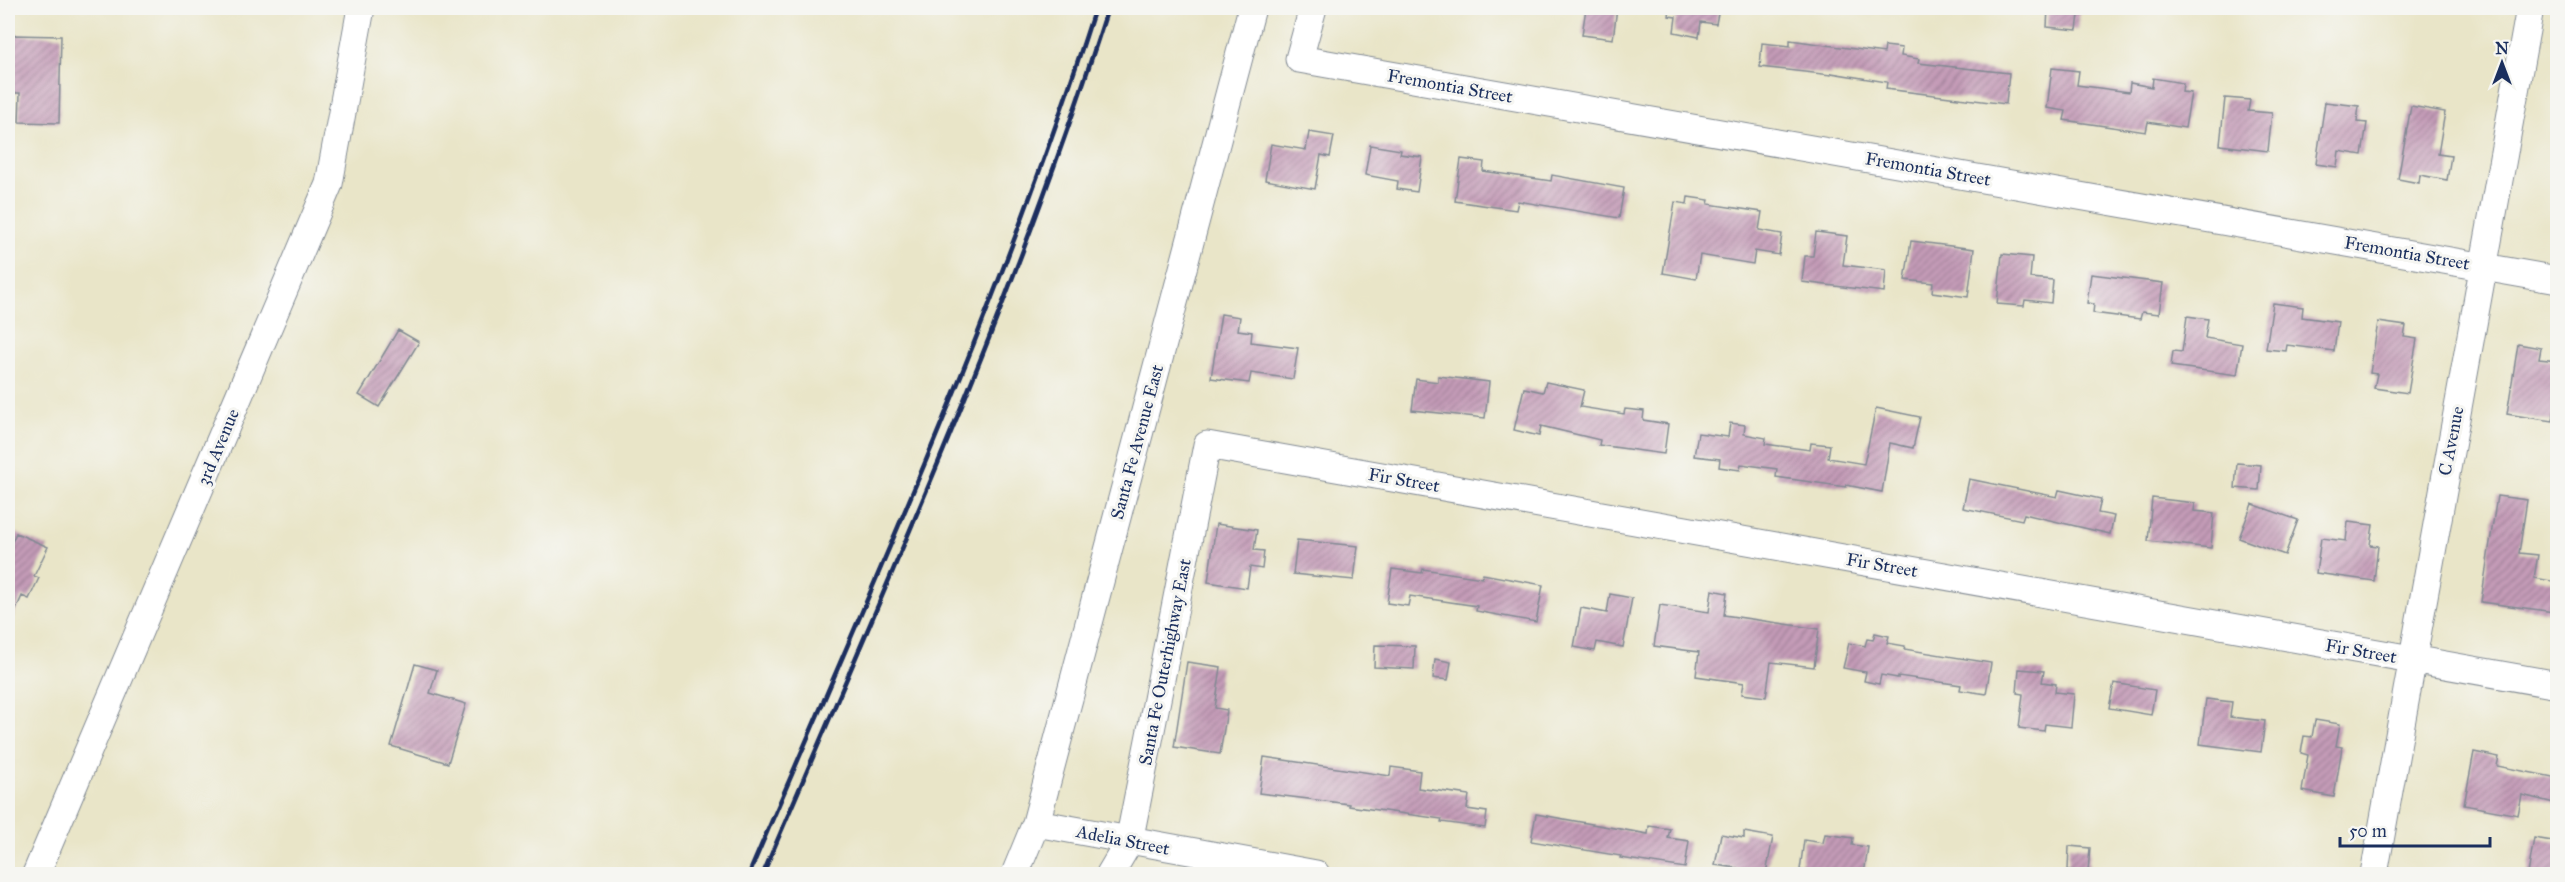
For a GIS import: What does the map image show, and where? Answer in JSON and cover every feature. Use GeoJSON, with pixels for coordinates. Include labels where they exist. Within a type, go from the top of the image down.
{"type":"FeatureCollection","features":[{"type":"Feature","properties":{"kind":"street","name":"3rd Avenue"},"geometry":{"type":"LineString","coordinates":[[36,874],[329,184],[361,8]]}},
{"type":"Feature","properties":{"kind":"street","name":"Santa Fe Avenue East"},"geometry":{"type":"LineString","coordinates":[[1015,874],[1036,823],[1252,8]]}},
{"type":"Feature","properties":{"kind":"street","name":"Fremontia Street"},"geometry":{"type":"LineString","coordinates":[[1313,8],[1299,59],[2558,280]]}},
{"type":"Feature","properties":{"kind":"street","name":"C Avenue"},"geometry":{"type":"LineString","coordinates":[[2374,874],[2530,8]]}},
{"type":"Feature","properties":{"kind":"street","name":"Fir Street"},"geometry":{"type":"LineString","coordinates":[[1207,445],[2558,685]]}},
{"type":"Feature","properties":{"kind":"street","name":"Santa Fe Outerhighway East"},"geometry":{"type":"LineString","coordinates":[[1110,874],[1129,842],[1207,445]]}},
{"type":"Feature","properties":{"kind":"street","name":"Adelia Street"},"geometry":{"type":"LineString","coordinates":[[1036,823],[1129,842],[1316,874]]}},
{"type":"Feature","properties":{"kind":"building"},"geometry":{"type":"Polygon","coordinates":[[[1586,8],[1617,8],[1613,39],[1582,35],[1586,8]]]}},
{"type":"Feature","properties":{"kind":"building"},"geometry":{"type":"Polygon","coordinates":[[[1670,8],[1719,8],[1716,24],[1701,22],[1699,37],[1674,32],[1676,17],[1669,16],[1670,8]]]}},
{"type":"Feature","properties":{"kind":"building"},"geometry":{"type":"Polygon","coordinates":[[[2048,8],[2080,8],[2077,30],[2047,27],[2048,8]]]}},
{"type":"Feature","properties":{"kind":"building"},"geometry":{"type":"Polygon","coordinates":[[[11,35],[61,36],[59,123],[19,122],[20,93],[9,93],[11,35]]]}},
{"type":"Feature","properties":{"kind":"building"},"geometry":{"type":"Polygon","coordinates":[[[1790,40],[1884,53],[1885,46],[1902,48],[1901,56],[1919,59],[1918,63],[2009,73],[2006,104],[1886,89],[1887,82],[1831,73],[1831,75],[1760,67],[1762,43],[1790,46],[1790,40]]]}},
{"type":"Feature","properties":{"kind":"building"},"geometry":{"type":"Polygon","coordinates":[[[2052,68],[2079,71],[2077,85],[2129,92],[2130,83],[2152,87],[2153,78],[2183,83],[2182,92],[2191,93],[2185,128],[2148,122],[2146,132],[2064,120],[2066,111],[2047,108],[2052,68]]]}},
{"type":"Feature","properties":{"kind":"building"},"geometry":{"type":"Polygon","coordinates":[[[2225,98],[2250,100],[2248,111],[2272,113],[2268,151],[2220,145],[2225,98]]]}},
{"type":"Feature","properties":{"kind":"building"},"geometry":{"type":"Polygon","coordinates":[[[2325,102],[2359,106],[2357,122],[2367,123],[2362,155],[2339,151],[2337,167],[2316,164],[2325,102]]]}},
{"type":"Feature","properties":{"kind":"building"},"geometry":{"type":"Polygon","coordinates":[[[2411,106],[2445,112],[2438,154],[2451,156],[2447,180],[2420,175],[2419,183],[2398,179],[2411,106]]]}},
{"type":"Feature","properties":{"kind":"building"},"geometry":{"type":"Polygon","coordinates":[[[1309,132],[1334,136],[1330,157],[1321,155],[1315,189],[1265,180],[1271,144],[1306,150],[1309,132]]]}},
{"type":"Feature","properties":{"kind":"building"},"geometry":{"type":"Polygon","coordinates":[[[1370,145],[1401,150],[1400,154],[1422,157],[1417,192],[1397,189],[1398,181],[1365,175],[1370,145]]]}},
{"type":"Feature","properties":{"kind":"building"},"geometry":{"type":"Polygon","coordinates":[[[1461,159],[1484,162],[1483,171],[1551,181],[1552,175],[1624,188],[1619,218],[1518,201],[1516,210],[1455,201],[1461,159]]]}},
{"type":"Feature","properties":{"kind":"building"},"geometry":{"type":"Polygon","coordinates":[[[1688,197],[1709,200],[1708,204],[1762,212],[1759,230],[1782,234],[1779,255],[1755,251],[1753,264],[1700,255],[1696,279],[1663,273],[1675,202],[1687,204],[1688,197]]]}},
{"type":"Feature","properties":{"kind":"building"},"geometry":{"type":"Polygon","coordinates":[[[1816,232],[1847,236],[1843,265],[1886,270],[1884,292],[1802,282],[1805,256],[1813,256],[1816,232]]]}},
{"type":"Feature","properties":{"kind":"building"},"geometry":{"type":"Polygon","coordinates":[[[1911,241],[1974,249],[1968,297],[1932,292],[1933,283],[1905,280],[1911,241]]]}},
{"type":"Feature","properties":{"kind":"building"},"geometry":{"type":"Polygon","coordinates":[[[2002,254],[2032,257],[2030,278],[2053,280],[2051,303],[2025,300],[2024,306],[1997,304],[2002,254]]]}},
{"type":"Feature","properties":{"kind":"building"},"geometry":{"type":"Polygon","coordinates":[[[2091,274],[2163,283],[2159,314],[2142,312],[2140,319],[2093,313],[2094,304],[2087,303],[2091,274]]]}},
{"type":"Feature","properties":{"kind":"building"},"geometry":{"type":"Polygon","coordinates":[[[2273,303],[2303,307],[2302,317],[2338,322],[2334,351],[2287,345],[2286,351],[2266,349],[2273,303]]]}},
{"type":"Feature","properties":{"kind":"building"},"geometry":{"type":"Polygon","coordinates":[[[1221,314],[1240,317],[1238,330],[1252,332],[1251,342],[1298,348],[1293,379],[1251,373],[1249,383],[1211,378],[1221,314]]]}},
{"type":"Feature","properties":{"kind":"building"},"geometry":{"type":"Polygon","coordinates":[[[2187,316],[2208,319],[2205,338],[2242,344],[2237,375],[2171,366],[2173,351],[2182,352],[2187,316]]]}},
{"type":"Feature","properties":{"kind":"building"},"geometry":{"type":"Polygon","coordinates":[[[2378,322],[2406,326],[2404,337],[2417,339],[2408,393],[2374,388],[2377,374],[2370,373],[2378,322]]]}},
{"type":"Feature","properties":{"kind":"building"},"geometry":{"type":"Polygon","coordinates":[[[398,330],[419,342],[379,407],[359,395],[398,330]]]}},
{"type":"Feature","properties":{"kind":"building"},"geometry":{"type":"Polygon","coordinates":[[[2518,344],[2541,348],[2539,359],[2558,361],[2558,390],[2553,421],[2507,414],[2518,344]]]}},
{"type":"Feature","properties":{"kind":"building"},"geometry":{"type":"Polygon","coordinates":[[[1438,376],[1489,382],[1485,418],[1412,410],[1416,379],[1438,382],[1438,376]]]}},
{"type":"Feature","properties":{"kind":"building"},"geometry":{"type":"Polygon","coordinates":[[[1546,382],[1584,390],[1580,407],[1624,414],[1625,409],[1644,411],[1643,420],[1668,424],[1664,454],[1599,445],[1600,440],[1541,426],[1539,436],[1514,430],[1524,388],[1543,392],[1546,382]]]}},
{"type":"Feature","properties":{"kind":"building"},"geometry":{"type":"Polygon","coordinates":[[[1876,408],[1920,417],[1913,448],[1890,443],[1882,492],[1846,485],[1846,487],[1776,477],[1777,469],[1741,464],[1740,470],[1719,467],[1720,459],[1694,456],[1698,433],[1728,437],[1730,423],[1745,425],[1744,434],[1766,438],[1765,444],[1810,450],[1811,443],[1830,445],[1828,458],[1864,464],[1876,408]]]}},
{"type":"Feature","properties":{"kind":"building"},"geometry":{"type":"Polygon","coordinates":[[[2237,463],[2261,465],[2259,490],[2235,488],[2237,463]]]}},
{"type":"Feature","properties":{"kind":"building"},"geometry":{"type":"Polygon","coordinates":[[[1969,479],[2057,497],[2059,490],[2101,499],[2098,513],[2114,516],[2110,534],[2024,514],[2022,520],[1963,508],[1969,479]]]}},
{"type":"Feature","properties":{"kind":"building"},"geometry":{"type":"Polygon","coordinates":[[[2497,496],[2527,500],[2519,553],[2538,555],[2534,578],[2558,582],[2554,612],[2481,602],[2497,496]]]}},
{"type":"Feature","properties":{"kind":"building"},"geometry":{"type":"Polygon","coordinates":[[[2152,498],[2195,503],[2194,511],[2214,513],[2211,548],[2148,541],[2152,498]]]}},
{"type":"Feature","properties":{"kind":"building"},"geometry":{"type":"Polygon","coordinates":[[[2252,504],[2298,520],[2285,555],[2239,538],[2252,504]]]}},
{"type":"Feature","properties":{"kind":"building"},"geometry":{"type":"Polygon","coordinates":[[[2348,522],[2373,525],[2370,545],[2378,546],[2374,581],[2316,573],[2321,538],[2346,541],[2348,522]]]}},
{"type":"Feature","properties":{"kind":"building"},"geometry":{"type":"Polygon","coordinates":[[[1216,524],[1257,530],[1254,550],[1264,551],[1262,569],[1250,567],[1247,588],[1208,582],[1216,524]]]}},
{"type":"Feature","properties":{"kind":"building"},"geometry":{"type":"Polygon","coordinates":[[[16,533],[48,547],[34,576],[39,578],[29,599],[22,596],[8,628],[8,551],[16,533]]]}},
{"type":"Feature","properties":{"kind":"building"},"geometry":{"type":"Polygon","coordinates":[[[1297,540],[1358,546],[1354,580],[1293,574],[1297,540]]]}},
{"type":"Feature","properties":{"kind":"building"},"geometry":{"type":"Polygon","coordinates":[[[1392,569],[1422,573],[1423,569],[1482,578],[1483,574],[1543,585],[1536,622],[1476,611],[1477,606],[1410,596],[1408,606],[1387,603],[1392,569]]]}},
{"type":"Feature","properties":{"kind":"building"},"geometry":{"type":"Polygon","coordinates":[[[1712,590],[1727,593],[1724,615],[1819,629],[1814,667],[1771,662],[1766,697],[1742,694],[1744,683],[1696,676],[1699,652],[1654,646],[1660,605],[1709,612],[1712,590]]]}},
{"type":"Feature","properties":{"kind":"building"},"geometry":{"type":"Polygon","coordinates":[[[1610,594],[1632,598],[1623,647],[1597,642],[1595,651],[1574,647],[1581,608],[1607,613],[1610,594]]]}},
{"type":"Feature","properties":{"kind":"building"},"geometry":{"type":"Polygon","coordinates":[[[1875,633],[1889,636],[1887,643],[1905,646],[1904,649],[1991,663],[1986,694],[1960,690],[1961,685],[1898,676],[1898,678],[1881,675],[1879,684],[1864,681],[1866,672],[1843,668],[1849,643],[1865,646],[1867,639],[1873,640],[1875,633]]]}},
{"type":"Feature","properties":{"kind":"building"},"geometry":{"type":"Polygon","coordinates":[[[1375,645],[1415,646],[1414,669],[1374,667],[1375,645]]]}},
{"type":"Feature","properties":{"kind":"building"},"geometry":{"type":"Polygon","coordinates":[[[1435,659],[1451,662],[1448,680],[1433,678],[1435,659]]]}},
{"type":"Feature","properties":{"kind":"building"},"geometry":{"type":"Polygon","coordinates":[[[1187,662],[1221,667],[1215,708],[1227,710],[1220,754],[1174,747],[1187,662]]]}},
{"type":"Feature","properties":{"kind":"building"},"geometry":{"type":"Polygon","coordinates":[[[415,664],[437,670],[430,693],[466,704],[448,763],[391,746],[415,664]]]}},
{"type":"Feature","properties":{"kind":"building"},"geometry":{"type":"Polygon","coordinates":[[[2019,669],[2044,671],[2042,682],[2056,684],[2055,692],[2074,694],[2071,727],[2045,724],[2044,731],[2019,728],[2023,694],[2017,693],[2019,669]]]}},
{"type":"Feature","properties":{"kind":"building"},"geometry":{"type":"Polygon","coordinates":[[[2114,683],[2155,690],[2151,715],[2109,708],[2114,683]]]}},
{"type":"Feature","properties":{"kind":"building"},"geometry":{"type":"Polygon","coordinates":[[[2206,699],[2232,702],[2230,717],[2265,721],[2261,752],[2200,744],[2206,699]]]}},
{"type":"Feature","properties":{"kind":"building"},"geometry":{"type":"Polygon","coordinates":[[[2315,720],[2340,724],[2336,746],[2342,747],[2334,797],[2302,791],[2308,755],[2301,753],[2304,736],[2312,737],[2315,720]]]}},
{"type":"Feature","properties":{"kind":"building"},"geometry":{"type":"Polygon","coordinates":[[[2474,752],[2499,757],[2497,766],[2558,778],[2558,804],[2522,795],[2518,815],[2464,805],[2474,752]]]}},
{"type":"Feature","properties":{"kind":"building"},"geometry":{"type":"Polygon","coordinates":[[[1264,757],[1390,776],[1391,767],[1420,771],[1418,788],[1469,795],[1467,809],[1487,812],[1485,828],[1441,822],[1442,819],[1349,806],[1349,804],[1259,793],[1264,757]]]}},
{"type":"Feature","properties":{"kind":"building"},"geometry":{"type":"Polygon","coordinates":[[[1536,814],[1648,834],[1649,826],[1670,829],[1668,838],[1689,841],[1685,868],[1531,841],[1536,814]]]}},
{"type":"Feature","properties":{"kind":"building"},"geometry":{"type":"Polygon","coordinates":[[[1744,832],[1773,837],[1766,874],[1736,874],[1737,868],[1715,865],[1721,834],[1744,838],[1744,832]]]}},
{"type":"Feature","properties":{"kind":"building"},"geometry":{"type":"Polygon","coordinates":[[[1825,834],[1853,838],[1852,845],[1868,847],[1864,874],[1821,874],[1800,870],[1804,840],[1823,843],[1825,834]]]}},
{"type":"Feature","properties":{"kind":"building"},"geometry":{"type":"Polygon","coordinates":[[[2534,838],[2558,842],[2558,874],[2528,874],[2534,838]]]}},
{"type":"Feature","properties":{"kind":"building"},"geometry":{"type":"Polygon","coordinates":[[[2069,846],[2090,848],[2088,872],[2068,870],[2069,846]]]}},
{"type":"Feature","properties":{"kind":"railway"},"geometry":{"type":"LineString","coordinates":[[749,874],[933,445],[1018,228],[1095,8]]}},
{"type":"Feature","properties":{"kind":"railway"},"geometry":{"type":"LineString","coordinates":[[763,874],[946,445],[1031,228],[1108,8]]}}]}
